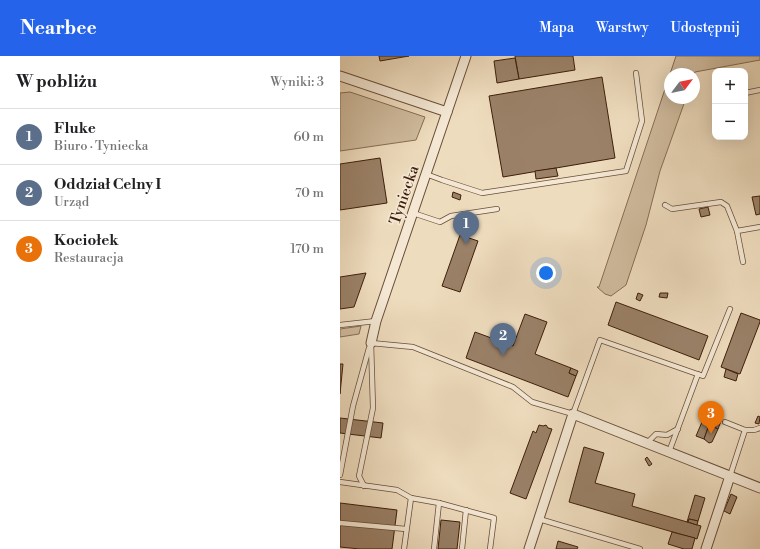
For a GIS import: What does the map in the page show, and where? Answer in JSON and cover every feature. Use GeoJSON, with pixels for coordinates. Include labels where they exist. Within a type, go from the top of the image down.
{"type":"FeatureCollection","features":[{"type":"Feature","properties":{"kind":"street","name":"Tyniecka"},"geometry":{"type":"LineString","coordinates":[[371,343],[376,321],[466,56]]}},
{"type":"Feature","properties":{"kind":"street"},"geometry":{"type":"LineString","coordinates":[[340,76],[447,112]]}},
{"type":"Feature","properties":{"kind":"street"},"geometry":{"type":"LineString","coordinates":[[529,549],[573,414],[760,488]]}},
{"type":"Feature","properties":{"kind":"street"},"geometry":{"type":"LineString","coordinates":[[706,549],[730,476]]}},
{"type":"Feature","properties":{"kind":"lane"},"geometry":{"type":"LineString","coordinates":[[426,174],[482,193],[626,171],[642,120],[636,73]]}},
{"type":"Feature","properties":{"kind":"lane"},"geometry":{"type":"LineString","coordinates":[[748,92],[760,90]]}},
{"type":"Feature","properties":{"kind":"lane"},"geometry":{"type":"LineString","coordinates":[[664,205],[672,210],[721,202],[727,206],[738,231],[743,262]]}},
{"type":"Feature","properties":{"kind":"lane"},"geometry":{"type":"LineString","coordinates":[[413,213],[440,222],[451,216],[497,209]]}},
{"type":"Feature","properties":{"kind":"lane"},"geometry":{"type":"LineString","coordinates":[[738,231],[760,227]]}},
{"type":"Feature","properties":{"kind":"lane"},"geometry":{"type":"LineString","coordinates":[[371,343],[413,347],[513,387],[532,402],[573,414],[600,340],[703,376],[730,310]]}},
{"type":"Feature","properties":{"kind":"lane"},"geometry":{"type":"LineString","coordinates":[[340,325],[376,321]]}},
{"type":"Feature","properties":{"kind":"lane"},"geometry":{"type":"LineString","coordinates":[[340,475],[353,406],[371,343]]}},
{"type":"Feature","properties":{"kind":"lane"},"geometry":{"type":"LineString","coordinates":[[364,486],[359,476],[373,408],[371,343]]}},
{"type":"Feature","properties":{"kind":"lane"},"geometry":{"type":"LineString","coordinates":[[669,452],[698,374]]}},
{"type":"Feature","properties":{"kind":"lane"},"geometry":{"type":"LineString","coordinates":[[724,422],[745,430],[760,428]]}},
{"type":"Feature","properties":{"kind":"lane"},"geometry":{"type":"LineString","coordinates":[[647,443],[656,434],[667,435],[678,429]]}},
{"type":"Feature","properties":{"kind":"lane"},"geometry":{"type":"LineString","coordinates":[[730,476],[745,430]]}},
{"type":"Feature","properties":{"kind":"lane"},"geometry":{"type":"LineString","coordinates":[[340,482],[397,490],[411,498],[439,503],[494,518],[490,549]]}},
{"type":"Feature","properties":{"kind":"lane"},"geometry":{"type":"LineString","coordinates":[[404,549],[411,498]]}},
{"type":"Feature","properties":{"kind":"lane"},"geometry":{"type":"LineString","coordinates":[[434,549],[439,503]]}},
{"type":"Feature","properties":{"kind":"lane"},"geometry":{"type":"LineString","coordinates":[[462,549],[466,510]]}},
{"type":"Feature","properties":{"kind":"lane"},"geometry":{"type":"LineString","coordinates":[[539,519],[640,549]]}},
{"type":"Feature","properties":{"kind":"lane"},"geometry":{"type":"LineString","coordinates":[[340,523],[406,529]]}},
{"type":"Feature","properties":{"kind":"shaded area"},"geometry":{"type":"Polygon","coordinates":[[[676,56],[760,56],[760,60],[700,71],[700,68],[672,68],[676,56]]]}},
{"type":"Feature","properties":{"kind":"shaded area"},"geometry":{"type":"Polygon","coordinates":[[[350,92],[425,117],[416,140],[340,151],[340,93],[350,92]]]}},
{"type":"Feature","properties":{"kind":"shaded area"},"geometry":{"type":"Polygon","coordinates":[[[664,92],[664,104],[684,104],[660,171],[646,225],[626,285],[611,296],[605,294],[597,287],[599,287],[664,92]]]}},
{"type":"Feature","properties":{"kind":"shaded area"},"geometry":{"type":"Polygon","coordinates":[[[361,326],[359,334],[340,337],[340,329],[361,326]]]}},
{"type":"Feature","properties":{"kind":"building"},"geometry":{"type":"Polygon","coordinates":[[[379,56],[409,56],[380,61],[379,56]]]}},
{"type":"Feature","properties":{"kind":"building"},"geometry":{"type":"Polygon","coordinates":[[[515,56],[573,56],[575,70],[519,79],[515,56]]]}},
{"type":"Feature","properties":{"kind":"building"},"geometry":{"type":"Polygon","coordinates":[[[515,58],[519,79],[497,83],[494,61],[515,58]]]}},
{"type":"Feature","properties":{"kind":"building"},"geometry":{"type":"Polygon","coordinates":[[[602,77],[615,158],[503,177],[489,96],[602,77]]]}},
{"type":"Feature","properties":{"kind":"building"},"geometry":{"type":"Polygon","coordinates":[[[380,158],[387,203],[340,210],[340,164],[380,158]]]}},
{"type":"Feature","properties":{"kind":"building"},"geometry":{"type":"Polygon","coordinates":[[[556,168],[558,176],[536,179],[535,171],[556,168]]]}},
{"type":"Feature","properties":{"kind":"building"},"geometry":{"type":"Polygon","coordinates":[[[453,192],[461,195],[460,200],[452,197],[453,192]]]}},
{"type":"Feature","properties":{"kind":"building"},"geometry":{"type":"Polygon","coordinates":[[[760,196],[760,214],[756,215],[752,197],[760,196]]]}},
{"type":"Feature","properties":{"kind":"building"},"geometry":{"type":"Polygon","coordinates":[[[708,207],[710,215],[701,217],[699,209],[708,207]]]}},
{"type":"Feature","properties":{"kind":"building"},"geometry":{"type":"Polygon","coordinates":[[[460,235],[478,241],[460,292],[442,286],[460,235]]]}},
{"type":"Feature","properties":{"kind":"building"},"geometry":{"type":"Polygon","coordinates":[[[366,273],[354,307],[340,309],[340,277],[366,273]]]}},
{"type":"Feature","properties":{"kind":"building"},"geometry":{"type":"Polygon","coordinates":[[[638,293],[643,295],[640,301],[636,299],[638,293]]]}},
{"type":"Feature","properties":{"kind":"building"},"geometry":{"type":"Polygon","coordinates":[[[660,293],[668,293],[667,298],[659,297],[660,293]]]}},
{"type":"Feature","properties":{"kind":"building"},"geometry":{"type":"Polygon","coordinates":[[[616,302],[708,336],[699,360],[608,325],[616,302]]]}},
{"type":"Feature","properties":{"kind":"building"},"geometry":{"type":"Polygon","coordinates":[[[741,313],[760,320],[760,322],[740,374],[721,367],[741,313]]]}},
{"type":"Feature","properties":{"kind":"building"},"geometry":{"type":"Polygon","coordinates":[[[525,314],[547,322],[535,354],[571,368],[569,373],[576,376],[568,397],[466,358],[475,332],[513,346],[525,314]]]}},
{"type":"Feature","properties":{"kind":"building"},"geometry":{"type":"Polygon","coordinates":[[[340,364],[343,364],[340,394],[340,364]]]}},
{"type":"Feature","properties":{"kind":"building"},"geometry":{"type":"Polygon","coordinates":[[[571,368],[578,371],[576,376],[569,373],[571,368]]]}},
{"type":"Feature","properties":{"kind":"building"},"geometry":{"type":"Polygon","coordinates":[[[726,369],[738,374],[736,381],[724,377],[726,369]]]}},
{"type":"Feature","properties":{"kind":"building"},"geometry":{"type":"Polygon","coordinates":[[[705,414],[717,418],[713,427],[701,422],[705,414]]]}},
{"type":"Feature","properties":{"kind":"building"},"geometry":{"type":"Polygon","coordinates":[[[758,416],[760,417],[759,424],[755,423],[758,416]]]}},
{"type":"Feature","properties":{"kind":"building"},"geometry":{"type":"Polygon","coordinates":[[[340,418],[383,423],[381,438],[340,433],[340,418]]]}},
{"type":"Feature","properties":{"kind":"building"},"geometry":{"type":"Polygon","coordinates":[[[717,419],[721,421],[718,429],[713,427],[717,419]]]}},
{"type":"Feature","properties":{"kind":"building"},"geometry":{"type":"Polygon","coordinates":[[[702,422],[709,425],[704,439],[696,436],[702,422]]]}},
{"type":"Feature","properties":{"kind":"building"},"geometry":{"type":"Polygon","coordinates":[[[539,425],[546,425],[548,428],[552,429],[526,499],[510,493],[533,431],[536,433],[539,425]]]}},
{"type":"Feature","properties":{"kind":"building"},"geometry":{"type":"Polygon","coordinates":[[[709,425],[718,429],[712,442],[709,443],[704,439],[709,425]]]}},
{"type":"Feature","properties":{"kind":"building"},"geometry":{"type":"Polygon","coordinates":[[[584,447],[604,453],[595,483],[635,494],[632,506],[701,526],[697,539],[569,502],[584,447]]]}},
{"type":"Feature","properties":{"kind":"building"},"geometry":{"type":"Polygon","coordinates":[[[647,457],[652,464],[649,466],[645,459],[647,457]]]}},
{"type":"Feature","properties":{"kind":"building"},"geometry":{"type":"Polygon","coordinates":[[[731,494],[737,497],[730,514],[724,511],[731,494]]]}},
{"type":"Feature","properties":{"kind":"building"},"geometry":{"type":"Polygon","coordinates":[[[695,495],[705,498],[698,521],[689,519],[687,522],[695,495]]]}},
{"type":"Feature","properties":{"kind":"building"},"geometry":{"type":"Polygon","coordinates":[[[340,503],[397,510],[392,549],[360,549],[340,547],[340,503]]]}},
{"type":"Feature","properties":{"kind":"building"},"geometry":{"type":"Polygon","coordinates":[[[689,519],[698,521],[697,525],[688,522],[689,519]]]}},
{"type":"Feature","properties":{"kind":"building"},"geometry":{"type":"Polygon","coordinates":[[[441,520],[460,522],[457,549],[438,549],[441,520]]]}},
{"type":"Feature","properties":{"kind":"building"},"geometry":{"type":"Polygon","coordinates":[[[672,532],[695,538],[692,549],[684,549],[668,544],[672,532]]]}},
{"type":"Feature","properties":{"kind":"building"},"geometry":{"type":"Polygon","coordinates":[[[558,541],[578,547],[577,549],[556,549],[558,541]]]}},
{"type":"Feature","properties":{"kind":"place","name":"Fluke"},"geometry":{"type":"Point","coordinates":[466,244]}},
{"type":"Feature","properties":{"kind":"place","name":"Oddział Celny I"},"geometry":{"type":"Point","coordinates":[503,356]}},
{"type":"Feature","properties":{"kind":"place","name":"Kociołek"},"geometry":{"type":"Point","coordinates":[711,434]}}]}
